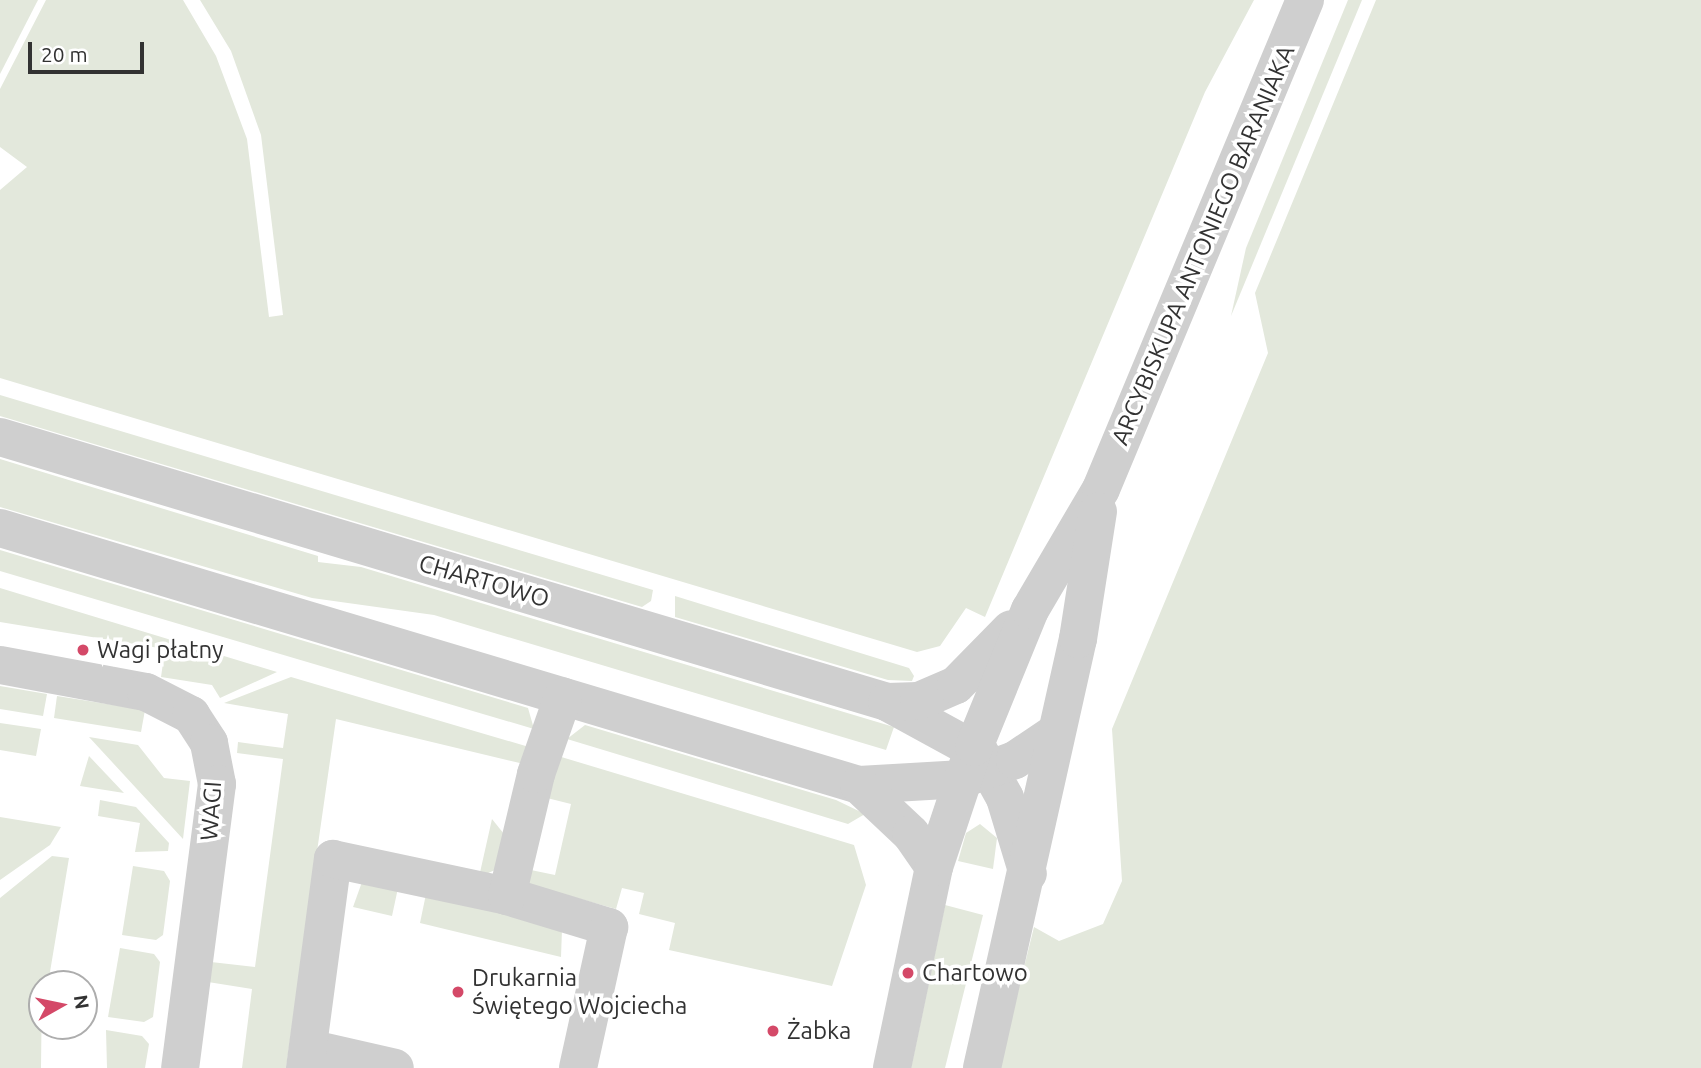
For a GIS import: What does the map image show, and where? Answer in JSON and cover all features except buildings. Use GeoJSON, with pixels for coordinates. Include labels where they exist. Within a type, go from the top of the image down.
{"type":"FeatureCollection","features":[{"type":"Feature","properties":{"kind":"street","name":"ARCYBISKUPA ANTONIEGO BARANIAKA"},"geometry":{"type":"LineString","coordinates":[[908,973],[934,867],[976,765],[1030,610],[1101,489],[1305,0]]}},
{"type":"Feature","properties":{"kind":"street","name":"CHARTOWO"},"geometry":{"type":"LineString","coordinates":[[0,437],[887,702],[976,765]]}},
{"type":"Feature","properties":{"kind":"street","name":"ARCYBISKUPA ANTONIEGO BARANIAKA"},"geometry":{"type":"LineString","coordinates":[[982,1068],[1028,874],[1055,733],[1078,639],[1101,489]]}},
{"type":"Feature","properties":{"kind":"street"},"geometry":{"type":"LineString","coordinates":[[0,528],[859,785],[976,765],[1055,733]]}},
{"type":"Feature","properties":{"kind":"street"},"geometry":{"type":"LineString","coordinates":[[887,702],[919,701],[963,681],[1030,610]]}},
{"type":"Feature","properties":{"kind":"street","name":"WAGI"},"geometry":{"type":"LineString","coordinates":[[0,666],[146,692],[191,715],[209,743],[217,784],[180,1068]]}},
{"type":"Feature","properties":{"kind":"street"},"geometry":{"type":"LineString","coordinates":[[507,897],[536,774],[563,697]]}},
{"type":"Feature","properties":{"kind":"street"},"geometry":{"type":"LineString","coordinates":[[976,765],[1019,834],[1028,874]]}},
{"type":"Feature","properties":{"kind":"street"},"geometry":{"type":"LineString","coordinates":[[859,785],[911,834],[934,867]]}},
{"type":"Feature","properties":{"kind":"street"},"geometry":{"type":"LineString","coordinates":[[395,1068],[307,1058],[333,859],[507,897],[609,927],[578,1068]]}},
{"type":"Feature","properties":{"kind":"street"},"geometry":{"type":"LineString","coordinates":[[866,1068],[877,1023],[908,973]]}},
{"type":"Feature","properties":{"kind":"street"},"geometry":{"type":"LineString","coordinates":[[892,1068],[908,973]]}},
{"type":"Feature","properties":{"kind":"shaded area"},"geometry":{"type":"Polygon","coordinates":[[[0,0],[38,0],[0,74],[0,0]]]}},
{"type":"Feature","properties":{"kind":"shaded area"},"geometry":{"type":"Polygon","coordinates":[[[46,0],[183,0],[216,56],[247,139],[269,317],[283,315],[261,135],[231,51],[200,0],[1254,0],[1205,92],[985,617],[966,608],[940,646],[917,652],[0,378],[0,190],[27,167],[0,147],[0,89],[46,0]]]}},
{"type":"Feature","properties":{"kind":"shaded area"},"geometry":{"type":"Polygon","coordinates":[[[1348,0],[1362,0],[1231,316],[1246,248],[1348,0]]]}},
{"type":"Feature","properties":{"kind":"shaded area"},"geometry":{"type":"Polygon","coordinates":[[[1376,0],[1701,0],[1701,1068],[999,1068],[1034,927],[1059,941],[1103,924],[1122,881],[1112,729],[1268,353],[1255,293],[1376,0]]]}},
{"type":"Feature","properties":{"kind":"shaded area"},"geometry":{"type":"Polygon","coordinates":[[[0,395],[653,590],[651,601],[642,607],[0,416],[0,395]]]}},
{"type":"Feature","properties":{"kind":"shaded area"},"geometry":{"type":"Polygon","coordinates":[[[0,459],[318,556],[318,562],[361,567],[894,727],[886,750],[434,615],[312,598],[0,507],[0,459]]]}},
{"type":"Feature","properties":{"kind":"shaded area"},"geometry":{"type":"Polygon","coordinates":[[[0,550],[528,708],[534,729],[0,571],[0,550]]]}},
{"type":"Feature","properties":{"kind":"shaded area"},"geometry":{"type":"Polygon","coordinates":[[[0,588],[277,672],[220,698],[212,685],[161,677],[165,649],[0,622],[0,588]]]}},
{"type":"Feature","properties":{"kind":"shaded area"},"geometry":{"type":"Polygon","coordinates":[[[675,596],[909,668],[914,676],[912,681],[888,680],[675,617],[675,596]]]}},
{"type":"Feature","properties":{"kind":"shaded area"},"geometry":{"type":"Polygon","coordinates":[[[291,677],[529,747],[524,764],[336,719],[286,1068],[242,1068],[252,989],[208,982],[211,962],[255,967],[283,759],[237,753],[238,742],[283,748],[288,714],[224,703],[291,677]]]}},
{"type":"Feature","properties":{"kind":"shaded area"},"geometry":{"type":"Polygon","coordinates":[[[0,686],[47,694],[43,716],[0,709],[0,686]]]}},
{"type":"Feature","properties":{"kind":"shaded area"},"geometry":{"type":"Polygon","coordinates":[[[57,696],[145,710],[141,732],[54,718],[57,696]]]}},
{"type":"Feature","properties":{"kind":"shaded area"},"geometry":{"type":"Polygon","coordinates":[[[0,723],[41,729],[36,756],[0,750],[0,723]]]}},
{"type":"Feature","properties":{"kind":"shaded area"},"geometry":{"type":"Polygon","coordinates":[[[585,725],[836,800],[865,814],[848,824],[567,739],[585,725]]]}},
{"type":"Feature","properties":{"kind":"shaded area"},"geometry":{"type":"Polygon","coordinates":[[[89,737],[138,745],[164,778],[190,781],[183,839],[89,737]]]}},
{"type":"Feature","properties":{"kind":"shaded area"},"geometry":{"type":"Polygon","coordinates":[[[89,756],[124,793],[80,786],[89,756]]]}},
{"type":"Feature","properties":{"kind":"shaded area"},"geometry":{"type":"Polygon","coordinates":[[[558,756],[854,845],[866,885],[832,986],[669,950],[675,923],[639,914],[644,893],[622,888],[616,909],[527,884],[526,869],[555,875],[571,804],[543,797],[558,756]]]}},
{"type":"Feature","properties":{"kind":"shaded area"},"geometry":{"type":"Polygon","coordinates":[[[100,800],[136,807],[169,843],[168,851],[135,852],[140,823],[98,816],[100,800]]]}},
{"type":"Feature","properties":{"kind":"shaded area"},"geometry":{"type":"Polygon","coordinates":[[[0,817],[61,827],[50,845],[0,880],[0,817]]]}},
{"type":"Feature","properties":{"kind":"shaded area"},"geometry":{"type":"Polygon","coordinates":[[[492,819],[504,834],[495,870],[479,877],[492,819]]]}},
{"type":"Feature","properties":{"kind":"shaded area"},"geometry":{"type":"Polygon","coordinates":[[[980,824],[997,838],[993,869],[958,861],[966,833],[980,824]]]}},
{"type":"Feature","properties":{"kind":"shaded area"},"geometry":{"type":"Polygon","coordinates":[[[52,856],[69,858],[50,970],[28,970],[28,1040],[41,1040],[41,1068],[0,1068],[0,898],[52,856]]]}},
{"type":"Feature","properties":{"kind":"shaded area"},"geometry":{"type":"Polygon","coordinates":[[[133,866],[164,871],[170,881],[163,935],[156,940],[122,935],[133,866]]]}},
{"type":"Feature","properties":{"kind":"shaded area"},"geometry":{"type":"Polygon","coordinates":[[[362,882],[398,888],[392,916],[353,907],[362,882]]]}},
{"type":"Feature","properties":{"kind":"shaded area"},"geometry":{"type":"Polygon","coordinates":[[[426,894],[562,929],[561,957],[420,923],[426,894]]]}},
{"type":"Feature","properties":{"kind":"shaded area"},"geometry":{"type":"Polygon","coordinates":[[[945,905],[983,915],[945,1068],[911,1068],[945,905]]]}},
{"type":"Feature","properties":{"kind":"shaded area"},"geometry":{"type":"Polygon","coordinates":[[[120,948],[154,954],[160,962],[153,1017],[144,1022],[108,1017],[120,948]]]}},
{"type":"Feature","properties":{"kind":"shaded area"},"geometry":{"type":"Polygon","coordinates":[[[106,1030],[142,1036],[149,1044],[145,1068],[107,1068],[106,1030]]]}},
{"type":"Feature","properties":{"kind":"place","name":"Wagi płatny"},"geometry":{"type":"Point","coordinates":[83,650]}},
{"type":"Feature","properties":{"kind":"place","name":"Chartowo"},"geometry":{"type":"Point","coordinates":[908,973]}},
{"type":"Feature","properties":{"kind":"place","name":"Drukarnia Świętego Wojciecha"},"geometry":{"type":"Point","coordinates":[458,992]}},
{"type":"Feature","properties":{"kind":"place","name":"Żabka"},"geometry":{"type":"Point","coordinates":[773,1031]}}]}
